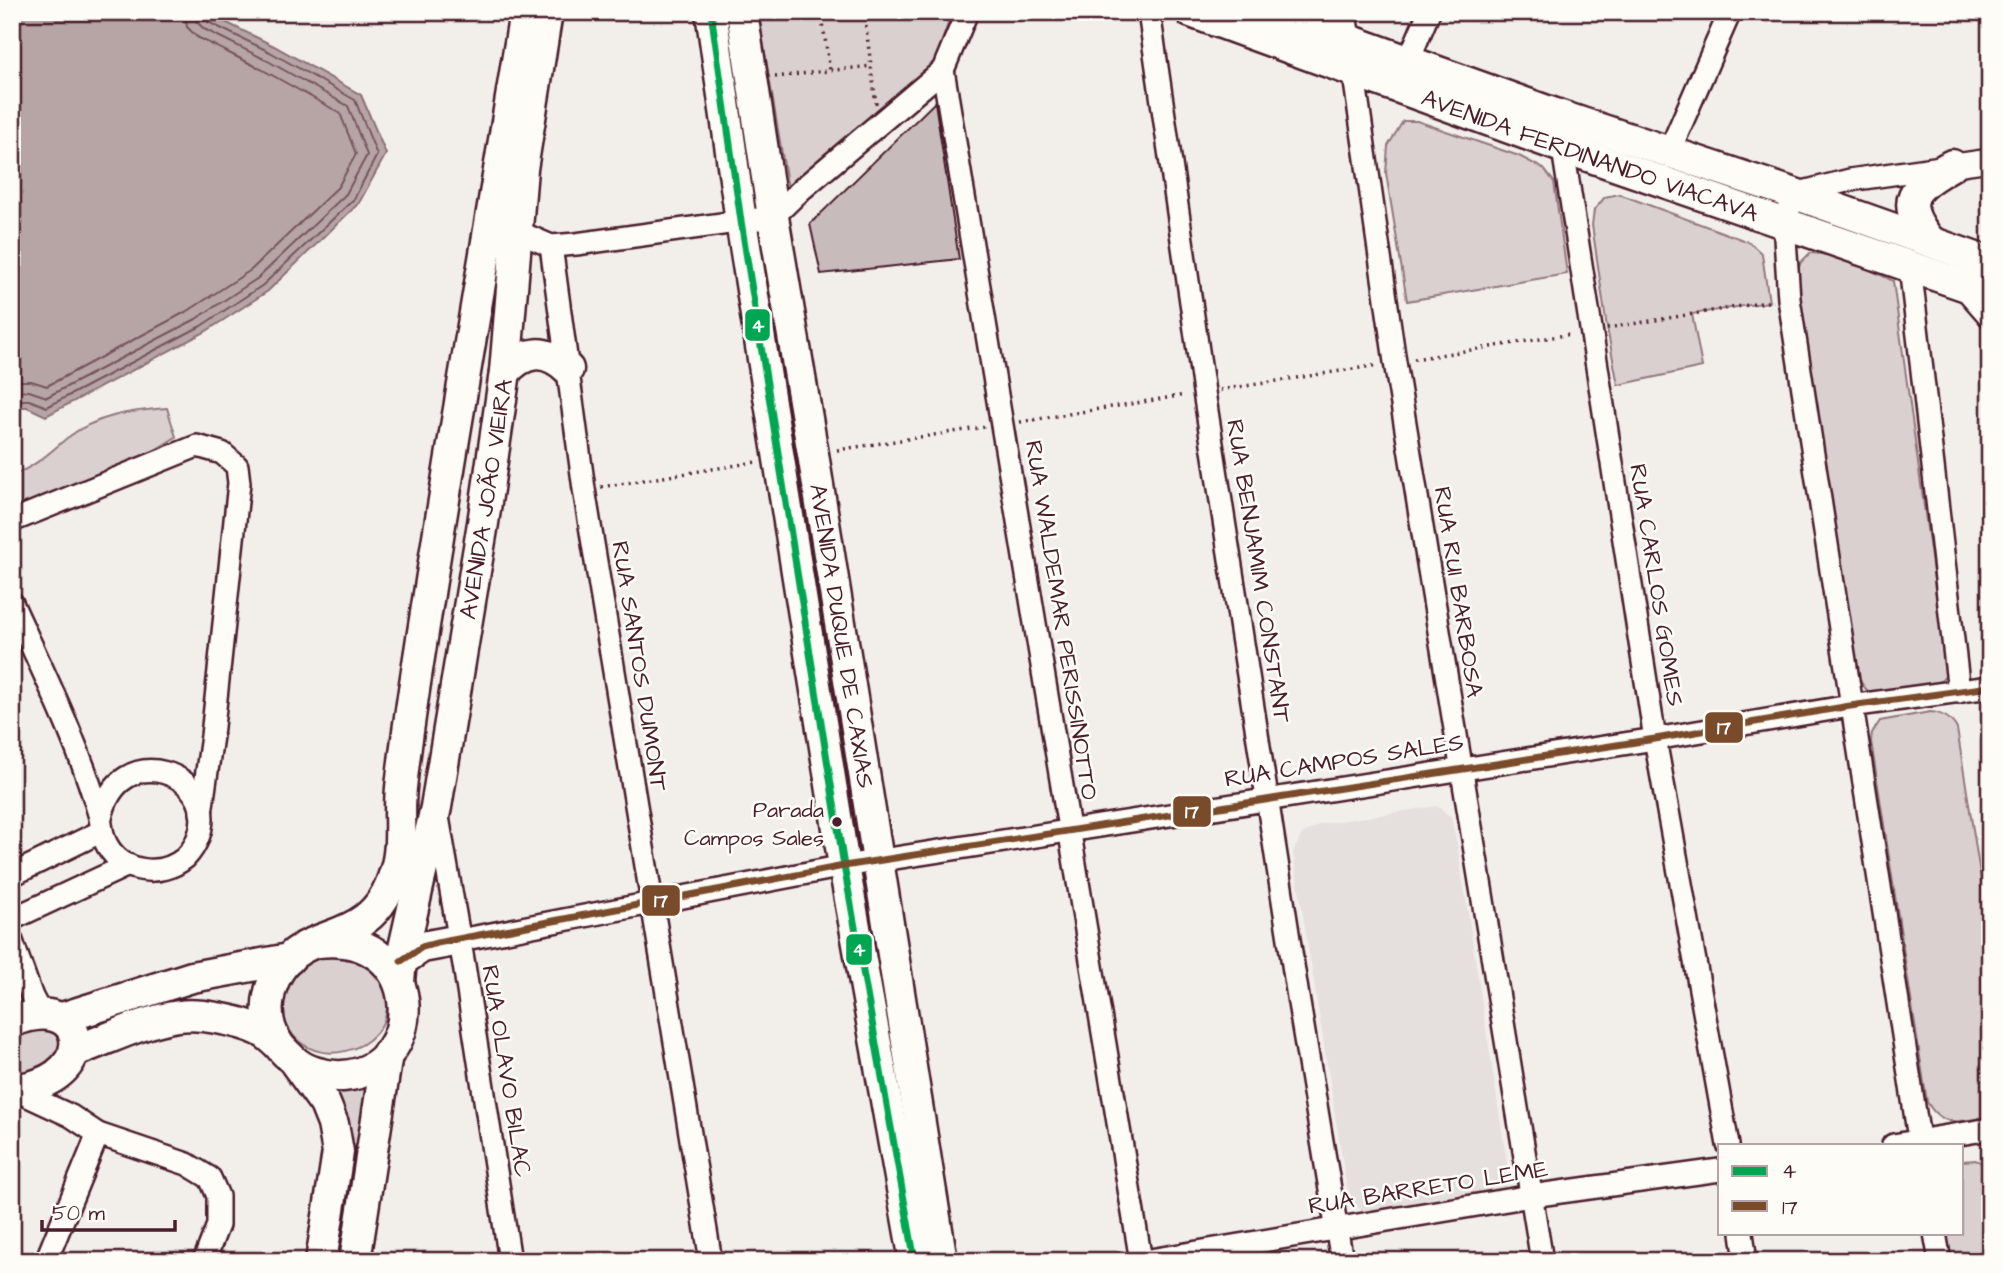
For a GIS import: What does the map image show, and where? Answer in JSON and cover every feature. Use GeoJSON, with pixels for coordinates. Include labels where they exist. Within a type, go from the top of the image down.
{"type":"FeatureCollection","features":[{"type":"Feature","properties":{"kind":"street","name":"AVENIDA JOÃO VIEIRA"},"geometry":{"type":"LineString","coordinates":[[318,942],[366,919],[379,906],[394,877],[399,859],[401,788],[424,624],[525,12]]}},
{"type":"Feature","properties":{"kind":"street","name":"AVENIDA JOÃO VIEIRA"},"geometry":{"type":"LineString","coordinates":[[400,971],[436,807],[467,627],[505,372],[522,169],[547,12]]}},
{"type":"Feature","properties":{"kind":"street","name":"AVENIDA DUQUE DE CAXIAS"},"geometry":{"type":"LineString","coordinates":[[711,12],[741,221],[844,866],[915,1261]]}},
{"type":"Feature","properties":{"kind":"street","name":"AVENIDA DUQUE DE CAXIAS"},"geometry":{"type":"LineString","coordinates":[[741,12],[942,1261]]}},
{"type":"Feature","properties":{"kind":"street"},"geometry":{"type":"LineString","coordinates":[[516,231],[551,246],[773,217],[802,189],[943,70],[967,12]]}},
{"type":"Feature","properties":{"kind":"street","name":"RUA BENJAMIM CONSTANT"},"geometry":{"type":"LineString","coordinates":[[1149,12],[1204,392],[1342,1261]]}},
{"type":"Feature","properties":{"kind":"street","name":"AVENIDA FERDINANDO VIACAVA"},"geometry":{"type":"LineString","coordinates":[[1191,12],[1354,70],[1403,74],[1558,115],[1990,263]]}},
{"type":"Feature","properties":{"kind":"street","name":"AVENIDA FERDINANDO VIACAVA"},"geometry":{"type":"LineString","coordinates":[[1272,12],[1347,27],[1403,74],[1562,147],[1990,294]]}},
{"type":"Feature","properties":{"kind":"street"},"geometry":{"type":"LineString","coordinates":[[1403,74],[1429,12]]}},
{"type":"Feature","properties":{"kind":"street"},"geometry":{"type":"LineString","coordinates":[[1669,152],[1730,12]]}},
{"type":"Feature","properties":{"kind":"street","name":"RUA RUI BARBOSA"},"geometry":{"type":"LineString","coordinates":[[1347,27],[1395,362],[1542,1261]]}},
{"type":"Feature","properties":{"kind":"street","name":"RUA WALDEMAR PERISSINOTTO"},"geometry":{"type":"LineString","coordinates":[[943,70],[1142,1261]]}},
{"type":"Feature","properties":{"kind":"street","name":"RUA CARLOS GOMES"},"geometry":{"type":"LineString","coordinates":[[1558,115],[1655,739],[1728,1144]]}},
{"type":"Feature","properties":{"kind":"street"},"geometry":{"type":"LineString","coordinates":[[1990,160],[1850,180],[1795,194],[1784,223],[1788,299],[1919,1143],[1990,1129]]}},
{"type":"Feature","properties":{"kind":"street"},"geometry":{"type":"LineString","coordinates":[[1930,241],[1914,215],[1914,196],[1919,186],[1952,165]]}},
{"type":"Feature","properties":{"kind":"street","name":"RUA SANTOS DUMONT"},"geometry":{"type":"LineString","coordinates":[[551,246],[584,489],[710,1261]]}},
{"type":"Feature","properties":{"kind":"street"},"geometry":{"type":"LineString","coordinates":[[1910,266],[1959,692]]}},
{"type":"Feature","properties":{"kind":"street"},"geometry":{"type":"LineString","coordinates":[[1960,284],[1990,317]]}},
{"type":"Feature","properties":{"kind":"street"},"geometry":{"type":"LineString","coordinates":[[505,372],[514,362],[537,354],[558,359],[568,369]]}},
{"type":"Feature","properties":{"kind":"street"},"geometry":{"type":"LineString","coordinates":[[12,521],[197,446],[222,453],[237,466],[239,483],[201,829],[196,844],[180,861],[158,870],[143,870],[128,865],[107,845],[82,762],[12,603]]}},
{"type":"Feature","properties":{"kind":"street","name":"RUA CAMPOS SALES"},"geometry":{"type":"LineString","coordinates":[[460,940],[844,866],[1850,706],[1990,687]]}},
{"type":"Feature","properties":{"kind":"street"},"geometry":{"type":"LineString","coordinates":[[183,782],[212,736]]}},
{"type":"Feature","properties":{"kind":"street"},"geometry":{"type":"LineString","coordinates":[[82,762],[113,787]]}},
{"type":"Feature","properties":{"kind":"street"},"geometry":{"type":"LineString","coordinates":[[101,825],[104,801],[113,787],[125,777],[155,770],[170,774],[183,782],[191,790],[201,813]]}},
{"type":"Feature","properties":{"kind":"street","name":"RUA OLAVO BILAC"},"geometry":{"type":"LineString","coordinates":[[436,807],[460,940],[510,1261]]}},
{"type":"Feature","properties":{"kind":"street"},"geometry":{"type":"LineString","coordinates":[[12,875],[101,825]]}},
{"type":"Feature","properties":{"kind":"street"},"geometry":{"type":"LineString","coordinates":[[12,919],[128,865]]}},
{"type":"Feature","properties":{"kind":"street"},"geometry":{"type":"LineString","coordinates":[[321,1261],[338,1152],[333,1124],[325,1104],[287,1053],[269,1021],[268,999],[275,977],[289,959],[318,942],[337,940],[356,943],[374,951],[400,971]]}},
{"type":"Feature","properties":{"kind":"street"},"geometry":{"type":"LineString","coordinates":[[400,971],[422,947],[460,940]]}},
{"type":"Feature","properties":{"kind":"street"},"geometry":{"type":"LineString","coordinates":[[12,941],[32,997],[52,1016],[71,1028],[75,1039],[75,1051],[66,1067],[52,1079],[14,1089]]}},
{"type":"Feature","properties":{"kind":"street"},"geometry":{"type":"LineString","coordinates":[[12,1022],[29,1015],[52,1016],[192,977],[289,959]]}},
{"type":"Feature","properties":{"kind":"street"},"geometry":{"type":"LineString","coordinates":[[75,1051],[180,1015],[203,1016],[260,1030],[318,1074],[344,1076],[368,1069],[387,1054],[401,1032],[405,1006],[400,971]]}},
{"type":"Feature","properties":{"kind":"street"},"geometry":{"type":"LineString","coordinates":[[355,1261],[387,1054]]}},
{"type":"Feature","properties":{"kind":"street"},"geometry":{"type":"LineString","coordinates":[[52,1079],[62,1104],[71,1116]]}},
{"type":"Feature","properties":{"kind":"street"},"geometry":{"type":"LineString","coordinates":[[14,1089],[71,1116],[98,1134],[187,1164],[209,1178],[218,1196],[218,1225],[204,1261]]}},
{"type":"Feature","properties":{"kind":"street"},"geometry":{"type":"LineString","coordinates":[[46,1261],[98,1134]]}},
{"type":"Feature","properties":{"kind":"street","name":"RUA BARRETO LEME"},"geometry":{"type":"LineString","coordinates":[[1142,1261],[1531,1196],[1718,1170]]}},
{"type":"Feature","properties":{"kind":"street"},"geometry":{"type":"LineString","coordinates":[[1742,1234],[1746,1261]]}},
{"type":"Feature","properties":{"kind":"street"},"geometry":{"type":"LineString","coordinates":[[1935,1234],[1940,1261]]}},
{"type":"Feature","properties":{"kind":"path"},"geometry":{"type":"LineString","coordinates":[[821,12],[830,71]]}},
{"type":"Feature","properties":{"kind":"path"},"geometry":{"type":"LineString","coordinates":[[864,12],[876,107]]}},
{"type":"Feature","properties":{"kind":"path"},"geometry":{"type":"LineString","coordinates":[[768,78],[871,66]]}},
{"type":"Feature","properties":{"kind":"shaded area"},"geometry":{"type":"Polygon","coordinates":[[[758,12],[952,12],[933,68],[789,195],[758,12]]]}},
{"type":"Feature","properties":{"kind":"shaded area"},"geometry":{"type":"Polygon","coordinates":[[[1403,121],[1417,121],[1519,156],[1544,169],[1554,182],[1567,274],[1407,301],[1386,173],[1388,146],[1403,121]]]}},
{"type":"Feature","properties":{"kind":"shaded area"},"geometry":{"type":"Polygon","coordinates":[[[1619,194],[1749,242],[1762,254],[1769,302],[1692,314],[1702,367],[1618,385],[1592,225],[1594,210],[1605,197],[1619,194]]]}},
{"type":"Feature","properties":{"kind":"shaded area"},"geometry":{"type":"Polygon","coordinates":[[[1810,253],[1843,259],[1893,281],[1947,674],[1932,692],[1880,702],[1856,675],[1797,272],[1801,262],[1810,253]]]}},
{"type":"Feature","properties":{"kind":"shaded area"},"geometry":{"type":"Polygon","coordinates":[[[167,408],[176,437],[97,486],[12,517],[12,475],[35,464],[78,430],[90,424],[127,413],[167,408]]]}},
{"type":"Feature","properties":{"kind":"shaded area"},"geometry":{"type":"Polygon","coordinates":[[[1930,712],[1946,717],[1957,729],[1990,936],[1990,1116],[1962,1121],[1940,1117],[1927,1102],[1871,741],[1872,733],[1880,721],[1930,712]]]}},
{"type":"Feature","properties":{"kind":"shaded area"},"geometry":{"type":"Polygon","coordinates":[[[1437,806],[1451,817],[1458,849],[1509,1176],[1506,1189],[1497,1200],[1384,1217],[1362,1211],[1352,1201],[1346,1183],[1293,852],[1302,834],[1321,824],[1437,806]]]}},
{"type":"Feature","properties":{"kind":"shaded area"},"geometry":{"type":"Polygon","coordinates":[[[339,946],[380,972],[387,998],[385,1017],[376,1033],[362,1044],[345,1051],[327,1052],[309,1048],[294,1036],[282,1013],[279,999],[293,962],[339,946]]]}},
{"type":"Feature","properties":{"kind":"shaded area"},"geometry":{"type":"Polygon","coordinates":[[[53,1024],[63,1041],[49,1068],[27,1074],[12,1074],[12,1028],[53,1024]]]}},
{"type":"Feature","properties":{"kind":"shaded area"},"geometry":{"type":"Polygon","coordinates":[[[376,1076],[346,1261],[327,1261],[322,1088],[376,1076]]]}},
{"type":"Feature","properties":{"kind":"shaded area"},"geometry":{"type":"Polygon","coordinates":[[[1976,1160],[1990,1168],[1990,1261],[1950,1261],[1945,1234],[1964,1234],[1964,1161],[1976,1160]]]}},
{"type":"Feature","properties":{"kind":"water"},"geometry":{"type":"Polygon","coordinates":[[[12,12],[205,12],[274,46],[361,95],[386,154],[359,203],[268,291],[205,332],[46,416],[27,407],[12,407],[12,12]]]}},
{"type":"Feature","properties":{"kind":"building"},"geometry":{"type":"Polygon","coordinates":[[[935,102],[959,259],[821,274],[810,224],[935,102]]]}},
{"type":"Feature","properties":{"kind":"transit line","name":"4"},"geometry":{"type":"LineString","coordinates":[[711,12],[741,221],[844,866],[915,1261]]}},
{"type":"Feature","properties":{"kind":"transit line","name":"17"},"geometry":{"type":"LineString","coordinates":[[401,961],[422,947],[437,943],[844,866],[1850,706],[1990,687]]}},
{"type":"Feature","properties":{"kind":"place","name":"Parada Campos Sales"},"geometry":{"type":"Point","coordinates":[837,822]}}]}
